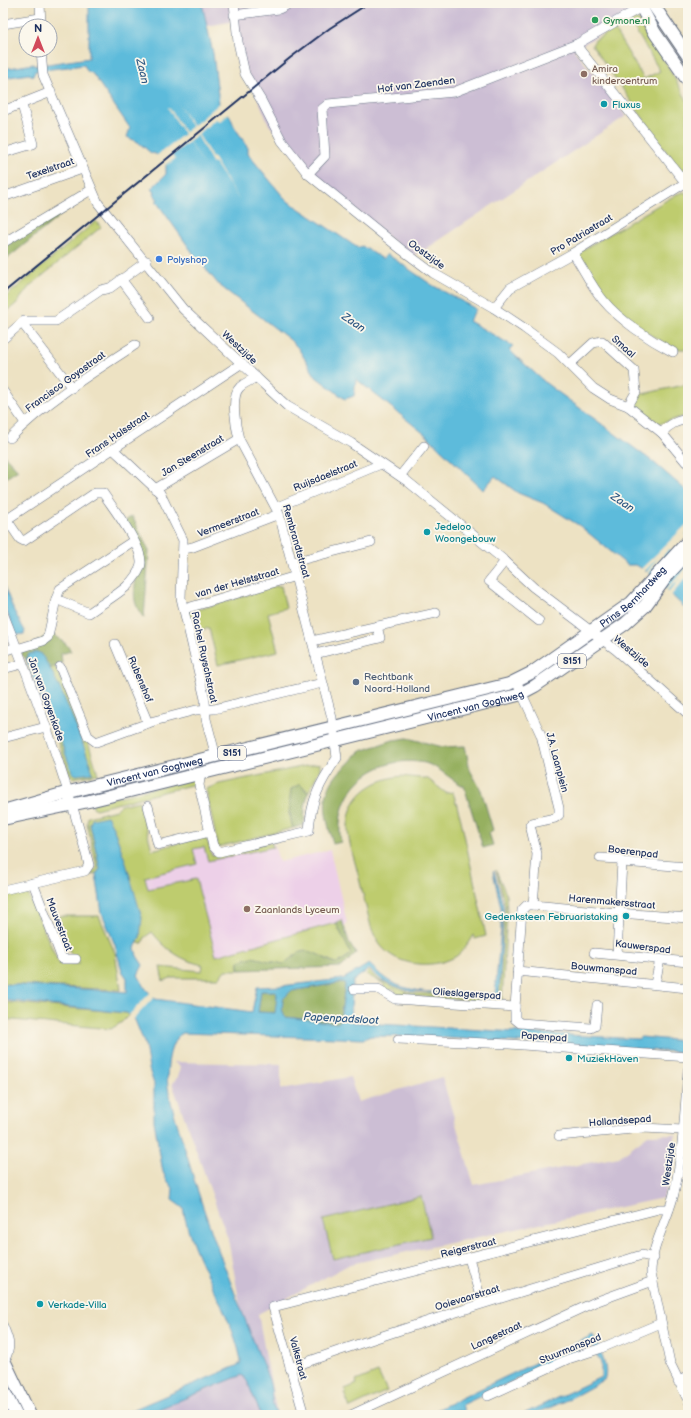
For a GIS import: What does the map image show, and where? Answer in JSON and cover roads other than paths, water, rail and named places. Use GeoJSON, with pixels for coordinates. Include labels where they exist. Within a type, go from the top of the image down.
{"type":"FeatureCollection","features":[{"type":"Feature","properties":{"kind":"main road"},"geometry":{"type":"LineString","coordinates":[[645,4],[688,56]]}},
{"type":"Feature","properties":{"kind":"main road"},"geometry":{"type":"LineString","coordinates":[[645,4],[655,33],[688,82]]}},
{"type":"Feature","properties":{"kind":"main road","name":"Prins Bernhardweg"},"geometry":{"type":"LineString","coordinates":[[602,640],[637,614],[648,594],[688,541]]}},
{"type":"Feature","properties":{"kind":"main road","name":"Prins Bernhardweg"},"geometry":{"type":"LineString","coordinates":[[591,632],[625,607],[648,594],[688,553]]}},
{"type":"Feature","properties":{"kind":"main road","name":"Vincent van Goghweg"},"geometry":{"type":"LineString","coordinates":[[3,811],[69,792],[493,689],[516,681],[533,672],[591,632]]}},
{"type":"Feature","properties":{"kind":"main road","name":"Vincent van Goghweg"},"geometry":{"type":"LineString","coordinates":[[3,819],[74,805],[521,694],[602,640]]}},
{"type":"Feature","properties":{"kind":"main road"},"geometry":{"type":"LineString","coordinates":[[3,1361],[30,1415]]}},
{"type":"Feature","properties":{"kind":"main road"},"geometry":{"type":"LineString","coordinates":[[3,1389],[16,1415]]}},
{"type":"Feature","properties":{"kind":"street"},"geometry":{"type":"LineString","coordinates":[[40,3],[41,18]]}},
{"type":"Feature","properties":{"kind":"street","name":"Oostzijde"},"geometry":{"type":"LineString","coordinates":[[234,3],[234,15],[238,42],[245,74],[258,95],[282,141],[308,174],[402,250],[433,273],[494,308],[524,328],[570,364],[593,388],[610,399],[628,406],[662,433],[686,462]]}},
{"type":"Feature","properties":{"kind":"street"},"geometry":{"type":"LineString","coordinates":[[234,15],[279,9],[291,3]]}},
{"type":"Feature","properties":{"kind":"street","name":"Hof van Zaenden"},"geometry":{"type":"LineString","coordinates":[[308,174],[325,156],[322,109],[328,104],[454,92],[577,44],[645,4]]}},
{"type":"Feature","properties":{"kind":"street"},"geometry":{"type":"LineString","coordinates":[[3,24],[18,23]]}},
{"type":"Feature","properties":{"kind":"street"},"geometry":{"type":"LineString","coordinates":[[577,44],[580,50],[686,184]]}},
{"type":"Feature","properties":{"kind":"street","name":"Westzijde"},"geometry":{"type":"LineString","coordinates":[[42,58],[43,75],[91,190],[98,202],[147,261],[183,309],[287,406],[351,443],[400,476],[505,561],[533,587],[616,650],[688,714]]}},
{"type":"Feature","properties":{"kind":"street"},"geometry":{"type":"LineString","coordinates":[[3,111],[22,105],[51,92]]}},
{"type":"Feature","properties":{"kind":"street"},"geometry":{"type":"LineString","coordinates":[[3,153],[33,144],[22,105]]}},
{"type":"Feature","properties":{"kind":"street","name":"Texelstraat"},"geometry":{"type":"LineString","coordinates":[[3,197],[82,169]]}},
{"type":"Feature","properties":{"kind":"street","name":"Pro Patriastraat"},"geometry":{"type":"LineString","coordinates":[[494,308],[510,288],[573,253],[686,184]]}},
{"type":"Feature","properties":{"kind":"street"},"geometry":{"type":"LineString","coordinates":[[3,243],[91,190]]}},
{"type":"Feature","properties":{"kind":"street"},"geometry":{"type":"LineString","coordinates":[[573,253],[603,300],[618,315],[657,344],[673,352]]}},
{"type":"Feature","properties":{"kind":"street"},"geometry":{"type":"LineString","coordinates":[[3,339],[24,321],[56,321],[101,290],[110,288],[147,261]]}},
{"type":"Feature","properties":{"kind":"street"},"geometry":{"type":"LineString","coordinates":[[121,279],[150,318]]}},
{"type":"Feature","properties":{"kind":"street"},"geometry":{"type":"LineString","coordinates":[[22,323],[72,388]]}},
{"type":"Feature","properties":{"kind":"street","name":"Smaal"},"geometry":{"type":"LineString","coordinates":[[570,364],[593,343],[602,341],[634,370],[636,392],[628,406]]}},
{"type":"Feature","properties":{"kind":"street","name":"Francisco Goyastraat"},"geometry":{"type":"LineString","coordinates":[[10,438],[25,423],[72,388],[135,345]]}},
{"type":"Feature","properties":{"kind":"street","name":"Frans Halsstraat"},"geometry":{"type":"LineString","coordinates":[[5,521],[242,363]]}},
{"type":"Feature","properties":{"kind":"street","name":"Rembrandtstraat"},"geometry":{"type":"LineString","coordinates":[[256,376],[240,387],[236,394],[234,415],[240,439],[278,510],[293,562],[334,727]]}},
{"type":"Feature","properties":{"kind":"street"},"geometry":{"type":"LineString","coordinates":[[3,391],[25,423]]}},
{"type":"Feature","properties":{"kind":"street"},"geometry":{"type":"LineString","coordinates":[[662,433],[676,421],[688,420]]}},
{"type":"Feature","properties":{"kind":"street","name":"Jan Steenstraat"},"geometry":{"type":"LineString","coordinates":[[155,489],[240,439]]}},
{"type":"Feature","properties":{"kind":"street"},"geometry":{"type":"LineString","coordinates":[[400,476],[424,446]]}},
{"type":"Feature","properties":{"kind":"street"},"geometry":{"type":"LineString","coordinates":[[113,449],[160,493],[183,540],[184,549]]}},
{"type":"Feature","properties":{"kind":"street","name":"Ruijsdaelstraat"},"geometry":{"type":"LineString","coordinates":[[278,510],[381,464]]}},
{"type":"Feature","properties":{"kind":"street"},"geometry":{"type":"LineString","coordinates":[[5,521],[20,539],[24,541],[95,493],[103,493],[124,524],[137,547],[141,564],[139,570],[127,586],[89,612],[56,600]]}},
{"type":"Feature","properties":{"kind":"street","name":"Vermeerstraat"},"geometry":{"type":"LineString","coordinates":[[184,549],[193,547],[278,510]]}},
{"type":"Feature","properties":{"kind":"street"},"geometry":{"type":"LineString","coordinates":[[3,651],[43,641],[48,637],[56,600],[60,590],[133,542]]}},
{"type":"Feature","properties":{"kind":"street"},"geometry":{"type":"LineString","coordinates":[[293,562],[371,542]]}},
{"type":"Feature","properties":{"kind":"street","name":"Rachel Ruyschstraat"},"geometry":{"type":"LineString","coordinates":[[184,549],[181,598],[205,699],[206,719],[216,757]]}},
{"type":"Feature","properties":{"kind":"street"},"geometry":{"type":"LineString","coordinates":[[505,561],[489,581],[539,621]]}},
{"type":"Feature","properties":{"kind":"street","name":"van der Helststraat"},"geometry":{"type":"LineString","coordinates":[[184,609],[296,576]]}},
{"type":"Feature","properties":{"kind":"street","name":"Jan van Goyenkade"},"geometry":{"type":"LineString","coordinates":[[3,613],[69,792]]}},
{"type":"Feature","properties":{"kind":"street"},"geometry":{"type":"LineString","coordinates":[[312,641],[436,613]]}},
{"type":"Feature","properties":{"kind":"street"},"geometry":{"type":"LineString","coordinates":[[315,654],[380,638],[377,626]]}},
{"type":"Feature","properties":{"kind":"street","name":"Rubenshof"},"geometry":{"type":"LineString","coordinates":[[115,644],[148,723]]}},
{"type":"Feature","properties":{"kind":"street"},"geometry":{"type":"LineString","coordinates":[[3,669],[22,664]]}},
{"type":"Feature","properties":{"kind":"street"},"geometry":{"type":"LineString","coordinates":[[60,667],[88,736],[92,740],[100,742],[148,723],[322,683]]}},
{"type":"Feature","properties":{"kind":"street","name":"J.A. Laanplein"},"geometry":{"type":"LineString","coordinates":[[516,681],[541,735],[559,808],[558,815],[555,818],[532,823],[530,825],[537,854],[533,904]]}},
{"type":"Feature","properties":{"kind":"street"},"geometry":{"type":"LineString","coordinates":[[3,738],[46,727]]}},
{"type":"Feature","properties":{"kind":"street","name":"Vincent van Goghweg"},"geometry":{"type":"LineString","coordinates":[[201,773],[199,786],[213,846],[219,852],[309,831],[313,801],[316,791],[337,758],[334,727]]}},
{"type":"Feature","properties":{"kind":"street"},"geometry":{"type":"LineString","coordinates":[[3,890],[85,871],[89,865],[74,805],[69,792]]}},
{"type":"Feature","properties":{"kind":"street"},"geometry":{"type":"LineString","coordinates":[[148,806],[158,845],[210,832]]}},
{"type":"Feature","properties":{"kind":"street","name":"Boerenpad"},"geometry":{"type":"LineString","coordinates":[[600,858],[619,859],[622,862],[688,867]]}},
{"type":"Feature","properties":{"kind":"street"},"geometry":{"type":"LineString","coordinates":[[617,954],[618,913],[622,862]]}},
{"type":"Feature","properties":{"kind":"street","name":"Mauvestraat"},"geometry":{"type":"LineString","coordinates":[[33,883],[62,959],[76,959]]}},
{"type":"Feature","properties":{"kind":"street"},"geometry":{"type":"LineString","coordinates":[[533,904],[527,905],[522,910],[515,1019],[520,1023],[591,1028],[595,1026],[597,1005]]}},
{"type":"Feature","properties":{"kind":"street","name":"Harenmakersstraat"},"geometry":{"type":"LineString","coordinates":[[533,904],[618,913],[688,918]]}},
{"type":"Feature","properties":{"kind":"street","name":"Kauwerspad"},"geometry":{"type":"LineString","coordinates":[[594,953],[688,962]]}},
{"type":"Feature","properties":{"kind":"street"},"geometry":{"type":"LineString","coordinates":[[656,984],[660,959]]}},
{"type":"Feature","properties":{"kind":"street","name":"Bouwmanspad"},"geometry":{"type":"LineString","coordinates":[[517,971],[688,988]]}},
{"type":"Feature","properties":{"kind":"street","name":"Olieslagerspad"},"geometry":{"type":"LineString","coordinates":[[354,989],[378,989],[395,999],[515,1007]]}},
{"type":"Feature","properties":{"kind":"street","name":"Papenpad"},"geometry":{"type":"LineString","coordinates":[[398,1039],[688,1057]]}},
{"type":"Feature","properties":{"kind":"street","name":"Westzijde"},"geometry":{"type":"LineString","coordinates":[[688,1070],[685,1135],[675,1190],[654,1258],[656,1269],[653,1281],[670,1363],[688,1400]]}},
{"type":"Feature","properties":{"kind":"street","name":"Hollandsepad"},"geometry":{"type":"LineString","coordinates":[[559,1136],[643,1128],[685,1135]]}},
{"type":"Feature","properties":{"kind":"street","name":"Reigerstraat"},"geometry":{"type":"LineString","coordinates":[[274,1307],[659,1209],[669,1209]]}},
{"type":"Feature","properties":{"kind":"street","name":"Ooievaarstraat"},"geometry":{"type":"LineString","coordinates":[[290,1368],[377,1337],[482,1303],[642,1255],[654,1258]]}},
{"type":"Feature","properties":{"kind":"street"},"geometry":{"type":"LineString","coordinates":[[469,1258],[482,1303]]}},
{"type":"Feature","properties":{"kind":"street","name":"Langestraat"},"geometry":{"type":"LineString","coordinates":[[351,1415],[595,1302],[653,1281]]}},
{"type":"Feature","properties":{"kind":"street","name":"Valkstraat"},"geometry":{"type":"LineString","coordinates":[[274,1307],[304,1415]]}},
{"type":"Feature","properties":{"kind":"street","name":"Stuurmanspad"},"geometry":{"type":"LineString","coordinates":[[488,1396],[568,1359],[661,1323]]}},
{"type":"Feature","properties":{"kind":"street"},"geometry":{"type":"LineString","coordinates":[[3,1326],[9,1340],[9,1352],[3,1361]]}},
{"type":"Feature","properties":{"kind":"street"},"geometry":{"type":"LineString","coordinates":[[678,1382],[688,1376]]}},
{"type":"Feature","properties":{"kind":"water","name":"Zaan"},"geometry":{"type":"Polygon","coordinates":[[[89,3],[202,3],[213,53],[219,103],[230,116],[234,126],[248,148],[248,154],[286,200],[358,248],[362,246],[383,259],[387,254],[432,285],[476,309],[469,321],[513,346],[509,350],[547,384],[652,461],[688,492],[688,611],[648,572],[636,565],[627,565],[580,526],[543,503],[518,493],[495,476],[483,490],[427,436],[356,379],[354,396],[345,399],[316,377],[298,348],[289,339],[219,285],[195,256],[156,201],[158,200],[154,194],[155,192],[151,189],[166,174],[166,165],[156,154],[151,153],[138,142],[127,137],[130,128],[92,73],[88,72],[84,65],[35,71],[33,76],[29,74],[3,78],[3,69],[89,58],[89,3]]]}},
{"type":"Feature","properties":{"kind":"water"},"geometry":{"type":"Polygon","coordinates":[[[3,583],[14,611],[25,631],[24,634],[16,635],[3,603],[3,583]]]}},
{"type":"Feature","properties":{"kind":"water"},"geometry":{"type":"Polygon","coordinates":[[[38,652],[52,671],[77,728],[93,773],[76,775],[72,772],[54,723],[48,718],[26,659],[29,654],[38,652]]]}},
{"type":"Feature","properties":{"kind":"water","name":"Papenpadsloot"},"geometry":{"type":"Polygon","coordinates":[[[107,816],[113,827],[125,860],[142,918],[140,937],[135,948],[137,956],[143,965],[138,975],[146,989],[155,999],[252,1012],[257,987],[281,986],[343,979],[369,964],[393,983],[428,992],[410,991],[395,986],[382,980],[369,969],[353,981],[350,1020],[352,1022],[638,1039],[641,1037],[685,1041],[684,1049],[681,1052],[431,1037],[371,1036],[363,1039],[182,1033],[177,1037],[169,1058],[167,1081],[171,1102],[203,1208],[269,1380],[273,1407],[277,1415],[261,1415],[247,1381],[242,1375],[144,1415],[120,1415],[236,1366],[240,1364],[241,1360],[229,1321],[194,1247],[183,1208],[172,1200],[173,1188],[163,1172],[154,1121],[154,1084],[149,1069],[145,1045],[135,1020],[127,1013],[3,1000],[3,984],[127,992],[127,978],[122,971],[115,945],[102,913],[96,874],[100,869],[90,824],[92,819],[107,816]],[[344,982],[291,991],[283,999],[282,1009],[285,1017],[337,1023],[340,1021],[345,986],[344,982]],[[261,991],[258,1012],[275,1013],[277,996],[276,991],[261,991]]]}},
{"type":"Feature","properties":{"kind":"water"},"geometry":{"type":"Polygon","coordinates":[[[494,871],[503,906],[499,995],[470,994],[495,993],[501,928],[501,908],[494,871]]]}},
{"type":"Feature","properties":{"kind":"water"},"geometry":{"type":"Polygon","coordinates":[[[593,1335],[606,1369],[604,1380],[563,1402],[541,1411],[521,1415],[601,1377],[601,1363],[592,1345],[589,1345],[462,1405],[466,1415],[462,1415],[460,1411],[456,1410],[445,1415],[426,1415],[593,1335]]]}},
{"type":"Feature","properties":{"kind":"railway"},"geometry":{"type":"LineString","coordinates":[[3,293],[290,58],[330,28],[369,3]]}},
{"type":"Feature","properties":{"kind":"place","name":"Gymone.nl"},"geometry":{"type":"Point","coordinates":[595,20]}},
{"type":"Feature","properties":{"kind":"place","name":"Amira kindercentrum"},"geometry":{"type":"Point","coordinates":[584,74]}},
{"type":"Feature","properties":{"kind":"place","name":"Fluxus"},"geometry":{"type":"Point","coordinates":[604,104]}},
{"type":"Feature","properties":{"kind":"place","name":"Polyshop"},"geometry":{"type":"Point","coordinates":[159,259]}},
{"type":"Feature","properties":{"kind":"place","name":"Jedeloo Woongebouw"},"geometry":{"type":"Point","coordinates":[427,532]}},
{"type":"Feature","properties":{"kind":"place","name":"Rechtbank Noord-Holland"},"geometry":{"type":"Point","coordinates":[356,682]}},
{"type":"Feature","properties":{"kind":"place","name":"Zaanlands Lyceum"},"geometry":{"type":"Point","coordinates":[247,909]}},
{"type":"Feature","properties":{"kind":"place","name":"Gedenksteen Februaristaking"},"geometry":{"type":"Point","coordinates":[626,916]}},
{"type":"Feature","properties":{"kind":"place","name":"MuziekHaven"},"geometry":{"type":"Point","coordinates":[569,1058]}},
{"type":"Feature","properties":{"kind":"place","name":"Verkade-Villa"},"geometry":{"type":"Point","coordinates":[40,1304]}}]}
